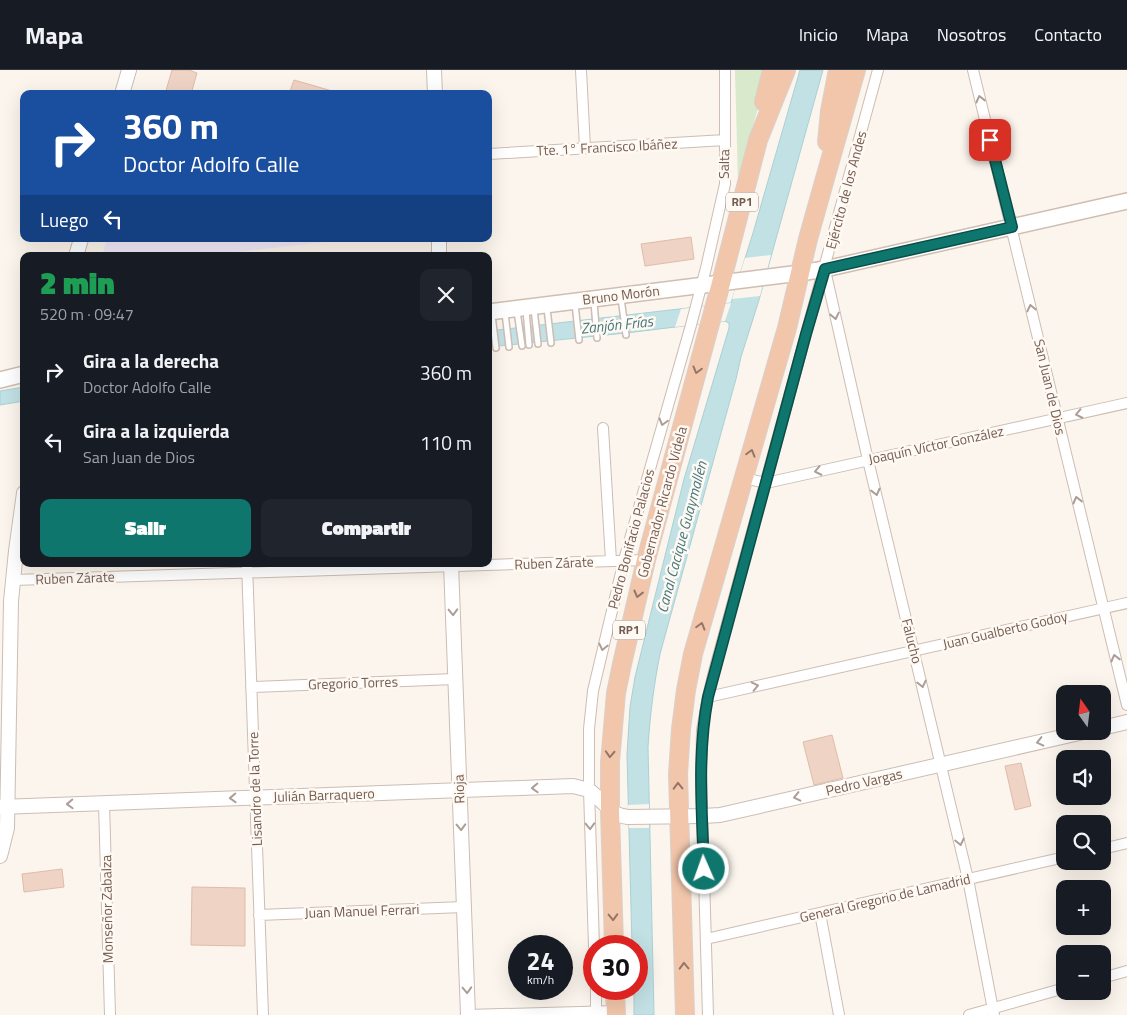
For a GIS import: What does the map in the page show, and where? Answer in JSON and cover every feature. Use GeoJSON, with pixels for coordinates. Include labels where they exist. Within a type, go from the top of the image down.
{"type":"FeatureCollection","features":[{"type":"Feature","properties":{"kind":"highway","name":"RP1"},"geometry":{"type":"LineString","coordinates":[[758,140],[766,92],[772,70]]}},
{"type":"Feature","properties":{"kind":"highway","name":"Gobernador Ricardo Videla"},"geometry":{"type":"LineString","coordinates":[[614,935],[610,811],[611,746],[616,693],[627,636],[710,322],[715,305],[729,282],[758,140],[786,70]]}},
{"type":"Feature","properties":{"kind":"highway"},"geometry":{"type":"LineString","coordinates":[[824,182],[830,111],[838,70]]}},
{"type":"Feature","properties":{"kind":"highway"},"geometry":{"type":"LineString","coordinates":[[685,1015],[678,774],[686,690],[693,654],[787,328],[824,182],[856,70]]}},
{"type":"Feature","properties":{"kind":"highway"},"geometry":{"type":"LineString","coordinates":[[615,1000],[616,1013]]}},
{"type":"Feature","properties":{"kind":"main road","name":"Bruno Morón"},"geometry":{"type":"LineString","coordinates":[[516,309],[825,269],[1127,201]]}},
{"type":"Feature","properties":{"kind":"main road"},"geometry":{"type":"LineString","coordinates":[[0,380],[20,375]]}},
{"type":"Feature","properties":{"kind":"street"},"geometry":{"type":"LineString","coordinates":[[123,90],[130,70]]}},
{"type":"Feature","properties":{"kind":"street"},"geometry":{"type":"LineString","coordinates":[[434,70],[435,90]]}},
{"type":"Feature","properties":{"kind":"street"},"geometry":{"type":"LineString","coordinates":[[581,70],[585,148]]}},
{"type":"Feature","properties":{"kind":"street","name":"Salta"},"geometry":{"type":"LineString","coordinates":[[701,285],[725,184],[724,70]]}},
{"type":"Feature","properties":{"kind":"street","name":"Ejército de los Andes"},"geometry":{"type":"LineString","coordinates":[[708,1015],[701,774],[702,730],[708,697],[878,70]]}},
{"type":"Feature","properties":{"kind":"street","name":"San Juan de Dios"},"geometry":{"type":"LineString","coordinates":[[973,70],[1127,705]]}},
{"type":"Feature","properties":{"kind":"street","name":"Tte. 1° Francisco Ibáñez"},"geometry":{"type":"LineString","coordinates":[[492,154],[725,140]]}},
{"type":"Feature","properties":{"kind":"street","name":"Falucho"},"geometry":{"type":"LineString","coordinates":[[825,269],[868,460],[968,879],[994,1012]]}},
{"type":"Feature","properties":{"kind":"street","name":"Pedro Bonifacio Palacios"},"geometry":{"type":"LineString","coordinates":[[594,935],[589,790],[589,729],[593,691],[624,560],[701,285]]}},
{"type":"Feature","properties":{"kind":"street","name":"Joaquín Víctor González"},"geometry":{"type":"LineString","coordinates":[[744,478],[766,482],[1127,403]]}},
{"type":"Feature","properties":{"kind":"street"},"geometry":{"type":"LineString","coordinates":[[603,428],[611,561]]}},
{"type":"Feature","properties":{"kind":"street"},"geometry":{"type":"LineString","coordinates":[[0,856],[7,828],[4,806],[11,611],[20,522]]}},
{"type":"Feature","properties":{"kind":"street","name":"Ruben Zárate"},"geometry":{"type":"LineString","coordinates":[[492,564],[646,560]]}},
{"type":"Feature","properties":{"kind":"street","name":"Ruben Zárate"},"geometry":{"type":"LineString","coordinates":[[13,580],[247,568],[315,567]]}},
{"type":"Feature","properties":{"kind":"street","name":"Rioja"},"geometry":{"type":"LineString","coordinates":[[451,567],[468,1015]]}},
{"type":"Feature","properties":{"kind":"street","name":"Lisandro de la Torre"},"geometry":{"type":"LineString","coordinates":[[247,568],[263,1015]]}},
{"type":"Feature","properties":{"kind":"street","name":"Juan Gualberto Godoy"},"geometry":{"type":"LineString","coordinates":[[708,697],[1127,602]]}},
{"type":"Feature","properties":{"kind":"street","name":"Gregorio Torres"},"geometry":{"type":"LineString","coordinates":[[251,687],[455,679]]}},
{"type":"Feature","properties":{"kind":"street"},"geometry":{"type":"LineString","coordinates":[[1111,726],[1127,722]]}},
{"type":"Feature","properties":{"kind":"street","name":"Pedro Vargas"},"geometry":{"type":"LineString","coordinates":[[610,811],[621,816],[639,817],[720,815],[1056,738]]}},
{"type":"Feature","properties":{"kind":"street","name":"Julián Barraquero"},"geometry":{"type":"LineString","coordinates":[[4,806],[573,786],[589,790]]}},
{"type":"Feature","properties":{"kind":"street"},"geometry":{"type":"LineString","coordinates":[[589,790],[610,811]]}},
{"type":"Feature","properties":{"kind":"street","name":"Monseñor Zabalza"},"geometry":{"type":"LineString","coordinates":[[104,803],[110,1015]]}},
{"type":"Feature","properties":{"kind":"street"},"geometry":{"type":"LineString","coordinates":[[1111,847],[1127,843]]}},
{"type":"Feature","properties":{"kind":"street","name":"General Gregorio de Lamadrid"},"geometry":{"type":"LineString","coordinates":[[706,938],[1056,859]]}},
{"type":"Feature","properties":{"kind":"street","name":"Juan Manuel Ferrari"},"geometry":{"type":"LineString","coordinates":[[259,915],[464,907]]}},
{"type":"Feature","properties":{"kind":"street"},"geometry":{"type":"LineString","coordinates":[[820,913],[839,1015]]}},
{"type":"Feature","properties":{"kind":"street"},"geometry":{"type":"LineString","coordinates":[[1111,975],[1127,971]]}},
{"type":"Feature","properties":{"kind":"street"},"geometry":{"type":"LineString","coordinates":[[969,1015],[994,1012],[1056,991]]}},
{"type":"Feature","properties":{"kind":"street"},"geometry":{"type":"LineString","coordinates":[[596,1000],[596,1014]]}},
{"type":"Feature","properties":{"kind":"street"},"geometry":{"type":"LineString","coordinates":[[468,1015],[616,1013]]}},
{"type":"Feature","properties":{"kind":"lane"},"geometry":{"type":"LineString","coordinates":[[621,295],[626,334]]}},
{"type":"Feature","properties":{"kind":"lane"},"geometry":{"type":"LineString","coordinates":[[593,299],[597,337]]}},
{"type":"Feature","properties":{"kind":"lane"},"geometry":{"type":"LineString","coordinates":[[574,301],[579,339]]}},
{"type":"Feature","properties":{"kind":"lane"},"geometry":{"type":"LineString","coordinates":[[516,309],[549,324],[551,342]]}},
{"type":"Feature","properties":{"kind":"lane"},"geometry":{"type":"LineString","coordinates":[[516,309],[536,326],[538,343]]}},
{"type":"Feature","properties":{"kind":"lane"},"geometry":{"type":"LineString","coordinates":[[516,309],[528,327],[529,344]]}},
{"type":"Feature","properties":{"kind":"lane"},"geometry":{"type":"LineString","coordinates":[[516,309],[522,345]]}},
{"type":"Feature","properties":{"kind":"lane"},"geometry":{"type":"LineString","coordinates":[[509,346],[507,329],[516,309]]}},
{"type":"Feature","properties":{"kind":"lane"},"geometry":{"type":"LineString","coordinates":[[496,347],[494,330],[516,309]]}},
{"type":"Feature","properties":{"kind":"shaded area"},"geometry":{"type":"Polygon","coordinates":[[[106,242],[325,242],[236,252],[103,252],[106,242]]]}},
{"type":"Feature","properties":{"kind":"green space"},"geometry":{"type":"Polygon","coordinates":[[[735,70],[762,70],[764,86],[738,181],[735,70]]]}},
{"type":"Feature","properties":{"kind":"water"},"geometry":{"type":"Polygon","coordinates":[[[800,70],[823,70],[759,300],[741,357],[660,654],[652,700],[648,747],[654,1015],[634,1015],[634,1000],[648,1000],[648,935],[632,935],[627,754],[630,707],[635,677],[684,479],[729,323],[725,321],[492,347],[492,331],[731,303],[800,70]]]}},
{"type":"Feature","properties":{"kind":"water"},"geometry":{"type":"Polygon","coordinates":[[[20,388],[20,402],[0,405],[0,391],[20,388]]]}},
{"type":"Feature","properties":{"kind":"pier"},"geometry":{"type":"Polygon","coordinates":[[[771,255],[760,296],[732,299],[745,258],[771,255]]]}},
{"type":"Feature","properties":{"kind":"pier"},"geometry":{"type":"Polygon","coordinates":[[[731,303],[725,321],[675,327],[681,309],[731,303]]]}},
{"type":"Feature","properties":{"kind":"pier"},"geometry":{"type":"Polygon","coordinates":[[[649,804],[649,828],[629,828],[628,805],[649,804]]]}},
{"type":"Feature","properties":{"kind":"building"},"geometry":{"type":"Polygon","coordinates":[[[172,70],[189,70],[197,73],[192,90],[166,90],[172,70]]]}},
{"type":"Feature","properties":{"kind":"building"},"geometry":{"type":"Polygon","coordinates":[[[294,80],[329,90],[290,90],[294,80]]]}},
{"type":"Feature","properties":{"kind":"building"},"geometry":{"type":"Polygon","coordinates":[[[691,237],[694,259],[645,266],[641,244],[691,237]]]}},
{"type":"Feature","properties":{"kind":"building"},"geometry":{"type":"Polygon","coordinates":[[[832,735],[843,778],[814,785],[803,742],[832,735]]]}},
{"type":"Feature","properties":{"kind":"building"},"geometry":{"type":"Polygon","coordinates":[[[1021,763],[1031,806],[1015,810],[1005,766],[1021,763]]]}},
{"type":"Feature","properties":{"kind":"building"},"geometry":{"type":"Polygon","coordinates":[[[62,869],[64,887],[24,892],[22,874],[62,869]]]}},
{"type":"Feature","properties":{"kind":"building"},"geometry":{"type":"Polygon","coordinates":[[[192,887],[245,888],[245,946],[191,945],[192,887]]]}},
{"type":"Feature","properties":{"kind":"route"},"geometry":{"type":"LineString","coordinates":[[704,869],[701,774],[702,730],[708,697],[825,269],[1012,227],[990,140]]}},
{"type":"Feature","properties":{"kind":"water label","name":"Zanjón Frías"},"geometry":{"type":"Point","coordinates":[617,325]}},
{"type":"Feature","properties":{"kind":"water label","name":"Canal Cacique Guaymallén"},"geometry":{"type":"Point","coordinates":[682,537]}}]}
